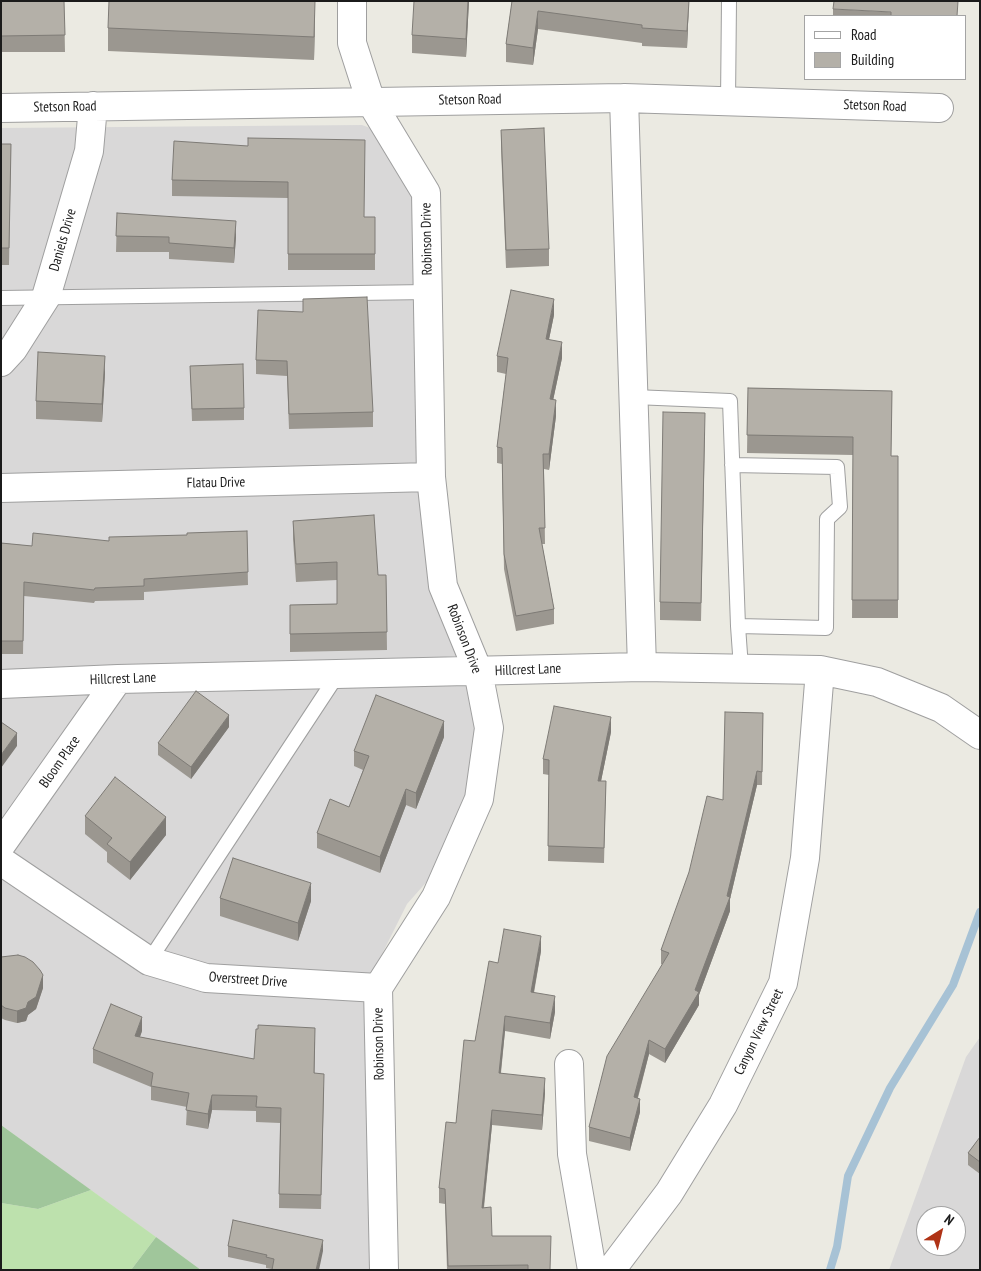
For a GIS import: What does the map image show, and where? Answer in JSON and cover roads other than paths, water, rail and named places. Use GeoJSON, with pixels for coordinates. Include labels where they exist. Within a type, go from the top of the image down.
{"type":"FeatureCollection","features":[{"type":"Feature","properties":{"kind":"street","name":"Robinson Drive"},"geometry":{"type":"LineString","coordinates":[[352,1],[352,43],[371,102],[426,192],[431,478],[443,586],[478,671],[489,728],[479,799],[436,897],[378,988],[384,1270]]}},
{"type":"Feature","properties":{"kind":"street","name":"Stetson Road"},"geometry":{"type":"LineString","coordinates":[[1,108],[624,98],[939,108]]}},
{"type":"Feature","properties":{"kind":"street"},"geometry":{"type":"LineString","coordinates":[[624,98],[642,666]]}},
{"type":"Feature","properties":{"kind":"street","name":"Daniels Drive"},"geometry":{"type":"LineString","coordinates":[[1,362],[13,348],[46,297],[89,151],[92,106]]}},
{"type":"Feature","properties":{"kind":"street","name":"Flatau Drive"},"geometry":{"type":"LineString","coordinates":[[1,488],[431,478]]}},
{"type":"Feature","properties":{"kind":"street","name":"Hillcrest Lane"},"geometry":{"type":"LineString","coordinates":[[1,684],[118,679],[642,666],[820,670],[877,682],[941,708],[980,735]]}},
{"type":"Feature","properties":{"kind":"street","name":"Canyon View Street"},"geometry":{"type":"LineString","coordinates":[[611,1270],[669,1193],[723,1105],[783,983],[805,858],[820,670]]}},
{"type":"Feature","properties":{"kind":"street","name":"Bloom Place"},"geometry":{"type":"LineString","coordinates":[[1,845],[118,679]]}},
{"type":"Feature","properties":{"kind":"street","name":"Overstreet Drive"},"geometry":{"type":"LineString","coordinates":[[1,861],[149,961],[206,978],[378,988]]}},
{"type":"Feature","properties":{"kind":"street"},"geometry":{"type":"LineString","coordinates":[[569,1064],[572,1154],[592,1270]]}},
{"type":"Feature","properties":{"kind":"lane"},"geometry":{"type":"LineString","coordinates":[[728,101],[729,1]]}},
{"type":"Feature","properties":{"kind":"lane"},"geometry":{"type":"LineString","coordinates":[[1,298],[428,292]]}},
{"type":"Feature","properties":{"kind":"lane"},"geometry":{"type":"LineString","coordinates":[[634,397],[730,401],[741,668]]}},
{"type":"Feature","properties":{"kind":"lane"},"geometry":{"type":"LineString","coordinates":[[732,465],[837,467],[840,507],[827,519],[826,628],[738,626]]}},
{"type":"Feature","properties":{"kind":"lane"},"geometry":{"type":"LineString","coordinates":[[149,961],[338,674]]}},
{"type":"Feature","properties":{"kind":"waterway"},"geometry":{"type":"LineString","coordinates":[[830,1270],[837,1247],[848,1176],[890,1088],[953,985],[980,912]]}}]}
